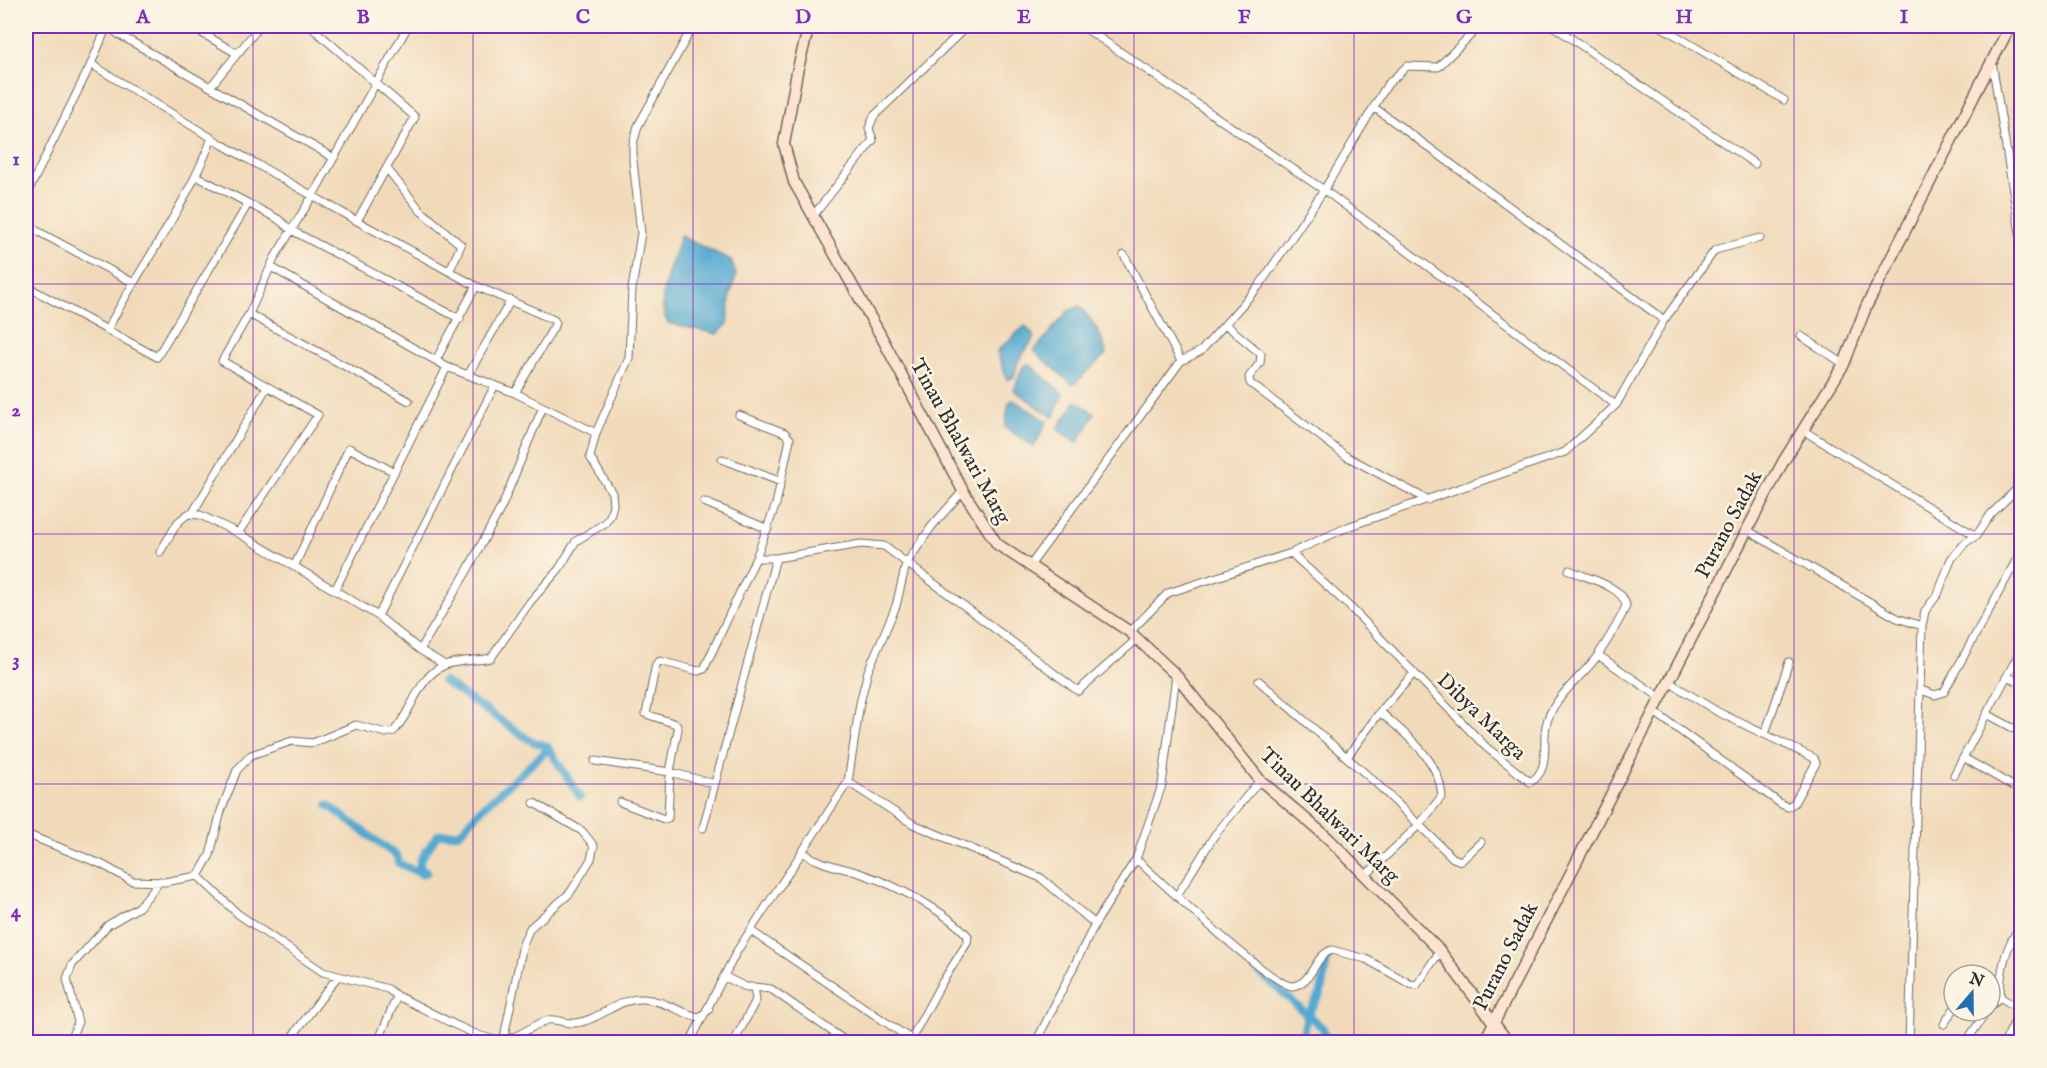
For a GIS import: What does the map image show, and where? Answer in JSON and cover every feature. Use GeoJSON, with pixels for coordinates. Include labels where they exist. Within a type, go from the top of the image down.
{"type":"FeatureCollection","features":[{"type":"Feature","properties":{"kind":"street"},"geometry":{"type":"LineString","coordinates":[[26,196],[91,64],[107,26],[334,158]]}},
{"type":"Feature","properties":{"kind":"street"},"geometry":{"type":"LineString","coordinates":[[190,26],[236,53]]}},
{"type":"Feature","properties":{"kind":"street"},"geometry":{"type":"LineString","coordinates":[[211,86],[260,26]]}},
{"type":"Feature","properties":{"kind":"street"},"geometry":{"type":"LineString","coordinates":[[310,26],[415,117],[388,170],[357,221]]}},
{"type":"Feature","properties":{"kind":"street"},"geometry":{"type":"LineString","coordinates":[[238,533],[318,415],[222,362],[291,230],[408,26]]}},
{"type":"Feature","properties":{"kind":"street"},"geometry":{"type":"LineString","coordinates":[[198,876],[210,855],[221,811],[237,770],[250,755],[292,741],[313,743],[356,725],[386,733],[394,731],[408,712],[423,684],[445,665],[491,658],[530,603],[559,569],[576,541],[605,523],[613,505],[612,493],[590,457],[596,433],[629,358],[632,342],[632,289],[641,233],[633,144],[643,117],[693,26]]}},
{"type":"Feature","properties":{"kind":"street","name":"Tinau Bhalwari Marg"},"geometry":{"type":"LineString","coordinates":[[809,26],[797,72],[784,144],[794,182],[881,336],[963,491],[997,544],[1133,635],[1176,675],[1260,780],[1366,875],[1440,951],[1508,1042]]}},
{"type":"Feature","properties":{"kind":"street"},"geometry":{"type":"LineString","coordinates":[[1083,26],[1324,190],[1616,405]]}},
{"type":"Feature","properties":{"kind":"street"},"geometry":{"type":"LineString","coordinates":[[1029,567],[1180,361],[1201,351],[1259,286],[1324,190],[1376,108],[1387,86],[1407,66],[1438,67],[1480,26]]}},
{"type":"Feature","properties":{"kind":"street"},"geometry":{"type":"LineString","coordinates":[[1553,26],[1755,164]]}},
{"type":"Feature","properties":{"kind":"street"},"geometry":{"type":"LineString","coordinates":[[1660,26],[1784,100]]}},
{"type":"Feature","properties":{"kind":"street","name":"Purano Sadak"},"geometry":{"type":"LineString","coordinates":[[1484,1042],[1746,530],[1783,462],[1844,364],[1866,307],[1947,153],[2010,26]]}},
{"type":"Feature","properties":{"kind":"street"},"geometry":{"type":"LineString","coordinates":[[813,216],[873,140],[868,128],[874,116],[962,31]]}},
{"type":"Feature","properties":{"kind":"street"},"geometry":{"type":"LineString","coordinates":[[1992,59],[2022,246]]}},
{"type":"Feature","properties":{"kind":"street"},"geometry":{"type":"LineString","coordinates":[[91,64],[212,138],[357,221],[476,286],[556,322],[515,393]]}},
{"type":"Feature","properties":{"kind":"street"},"geometry":{"type":"LineString","coordinates":[[1376,108],[1664,320]]}},
{"type":"Feature","properties":{"kind":"street"},"geometry":{"type":"LineString","coordinates":[[106,330],[132,282],[173,221],[198,177],[212,138]]}},
{"type":"Feature","properties":{"kind":"street"},"geometry":{"type":"LineString","coordinates":[[388,170],[421,211],[461,245],[450,270]]}},
{"type":"Feature","properties":{"kind":"street"},"geometry":{"type":"LineString","coordinates":[[198,177],[279,219],[291,230],[460,319]]}},
{"type":"Feature","properties":{"kind":"street"},"geometry":{"type":"LineString","coordinates":[[26,286],[157,357],[248,204]]}},
{"type":"Feature","properties":{"kind":"street"},"geometry":{"type":"LineString","coordinates":[[26,225],[132,282]]}},
{"type":"Feature","properties":{"kind":"street"},"geometry":{"type":"LineString","coordinates":[[756,558],[776,558],[861,543],[877,544],[1078,691],[1133,635],[1168,593],[1291,553],[1350,526],[1565,452],[1616,405],[1664,320],[1715,250],[1760,238]]}},
{"type":"Feature","properties":{"kind":"street"},"geometry":{"type":"LineString","coordinates":[[1124,255],[1180,361]]}},
{"type":"Feature","properties":{"kind":"street"},"geometry":{"type":"LineString","coordinates":[[271,267],[447,367],[515,393],[542,409],[596,433]]}},
{"type":"Feature","properties":{"kind":"street"},"geometry":{"type":"LineString","coordinates":[[436,360],[476,286]]}},
{"type":"Feature","properties":{"kind":"street"},"geometry":{"type":"LineString","coordinates":[[468,375],[511,300]]}},
{"type":"Feature","properties":{"kind":"street"},"geometry":{"type":"LineString","coordinates":[[249,314],[409,401]]}},
{"type":"Feature","properties":{"kind":"street"},"geometry":{"type":"LineString","coordinates":[[1225,324],[1261,354],[1260,363],[1249,377],[1250,383],[1346,456],[1428,500]]}},
{"type":"Feature","properties":{"kind":"street"},"geometry":{"type":"LineString","coordinates":[[1801,336],[1844,364]]}},
{"type":"Feature","properties":{"kind":"street"},"geometry":{"type":"LineString","coordinates":[[335,590],[447,367]]}},
{"type":"Feature","properties":{"kind":"street"},"geometry":{"type":"LineString","coordinates":[[378,616],[495,385]]}},
{"type":"Feature","properties":{"kind":"street"},"geometry":{"type":"LineString","coordinates":[[192,514],[267,387]]}},
{"type":"Feature","properties":{"kind":"street"},"geometry":{"type":"LineString","coordinates":[[420,650],[467,572],[502,506],[542,409]]}},
{"type":"Feature","properties":{"kind":"street"},"geometry":{"type":"LineString","coordinates":[[620,802],[667,819],[670,815],[670,772],[678,726],[646,714],[656,664],[660,661],[698,671],[704,669],[768,529],[790,439],[785,434],[739,415]]}},
{"type":"Feature","properties":{"kind":"street"},"geometry":{"type":"LineString","coordinates":[[1804,431],[1976,536]]}},
{"type":"Feature","properties":{"kind":"street"},"geometry":{"type":"LineString","coordinates":[[294,567],[348,448],[394,472]]}},
{"type":"Feature","properties":{"kind":"street"},"geometry":{"type":"LineString","coordinates":[[722,459],[781,482]]}},
{"type":"Feature","properties":{"kind":"street"},"geometry":{"type":"LineString","coordinates":[[1904,1042],[1909,1039],[1922,626],[1925,611],[1938,594],[1949,562],[1966,542],[1976,536],[1991,514],[2022,484]]}},
{"type":"Feature","properties":{"kind":"street"},"geometry":{"type":"LineString","coordinates":[[690,1042],[709,1010],[737,951],[804,853],[848,782],[860,703],[868,671],[896,606],[906,564],[932,526],[963,491]]}},
{"type":"Feature","properties":{"kind":"street"},"geometry":{"type":"LineString","coordinates":[[704,502],[768,529]]}},
{"type":"Feature","properties":{"kind":"street"},"geometry":{"type":"LineString","coordinates":[[160,552],[178,522],[188,514],[192,514],[238,533],[335,590],[378,616],[420,650],[445,665]]}},
{"type":"Feature","properties":{"kind":"street"},"geometry":{"type":"LineString","coordinates":[[1746,530],[1898,618],[1922,626]]}},
{"type":"Feature","properties":{"kind":"street"},"geometry":{"type":"LineString","coordinates":[[1921,690],[1935,695],[1944,692],[2022,550]]}},
{"type":"Feature","properties":{"kind":"street","name":"Dibya Marga"},"geometry":{"type":"LineString","coordinates":[[1291,553],[1352,609],[1486,747],[1530,782],[1541,770],[1545,758],[1546,726],[1554,707],[1598,655],[1623,613],[1626,599],[1620,592],[1569,570]]}},
{"type":"Feature","properties":{"kind":"street"},"geometry":{"type":"LineString","coordinates":[[703,828],[776,558]]}},
{"type":"Feature","properties":{"kind":"street"},"geometry":{"type":"LineString","coordinates":[[1954,775],[2022,648]]}},
{"type":"Feature","properties":{"kind":"street"},"geometry":{"type":"LineString","coordinates":[[1598,655],[1661,698]]}},
{"type":"Feature","properties":{"kind":"street"},"geometry":{"type":"LineString","coordinates":[[1765,734],[1789,662]]}},
{"type":"Feature","properties":{"kind":"street"},"geometry":{"type":"LineString","coordinates":[[1347,757],[1380,712],[1414,673]]}},
{"type":"Feature","properties":{"kind":"street"},"geometry":{"type":"LineString","coordinates":[[1036,1042],[1095,924],[1136,859],[1162,785],[1176,675]]}},
{"type":"Feature","properties":{"kind":"street"},"geometry":{"type":"LineString","coordinates":[[2007,676],[2022,684]]}},
{"type":"Feature","properties":{"kind":"street"},"geometry":{"type":"LineString","coordinates":[[1259,681],[1347,757],[1420,824],[1453,858],[1461,861],[1481,842]]}},
{"type":"Feature","properties":{"kind":"street"},"geometry":{"type":"LineString","coordinates":[[1653,711],[1788,807],[1794,803],[1816,763],[1809,754],[1718,712],[1669,682]]}},
{"type":"Feature","properties":{"kind":"street"},"geometry":{"type":"LineString","coordinates":[[1366,875],[1441,801],[1442,786],[1420,747],[1380,712]]}},
{"type":"Feature","properties":{"kind":"street"},"geometry":{"type":"LineString","coordinates":[[1987,714],[2022,734]]}},
{"type":"Feature","properties":{"kind":"street"},"geometry":{"type":"LineString","coordinates":[[1964,758],[2011,785]]}},
{"type":"Feature","properties":{"kind":"street"},"geometry":{"type":"LineString","coordinates":[[595,761],[670,772],[715,784]]}},
{"type":"Feature","properties":{"kind":"street"},"geometry":{"type":"LineString","coordinates":[[1178,894],[1214,836],[1260,780]]}},
{"type":"Feature","properties":{"kind":"street"},"geometry":{"type":"LineString","coordinates":[[848,782],[913,824],[1041,878],[1095,924]]}},
{"type":"Feature","properties":{"kind":"street"},"geometry":{"type":"LineString","coordinates":[[503,1042],[522,951],[530,928],[570,893],[591,860],[594,846],[582,831],[534,803]]}},
{"type":"Feature","properties":{"kind":"street"},"geometry":{"type":"LineString","coordinates":[[26,834],[101,864],[132,881],[160,882],[198,876]]}},
{"type":"Feature","properties":{"kind":"street"},"geometry":{"type":"LineString","coordinates":[[752,931],[913,1041],[940,984],[967,943],[968,936],[943,916],[884,882],[847,869],[826,865],[804,853]]}},
{"type":"Feature","properties":{"kind":"street"},"geometry":{"type":"LineString","coordinates":[[1136,859],[1236,948],[1279,982],[1288,986],[1307,979],[1322,954],[1332,950],[1366,959],[1417,986],[1424,980],[1440,951]]}},
{"type":"Feature","properties":{"kind":"street"},"geometry":{"type":"LineString","coordinates":[[198,876],[238,914],[323,972],[388,989],[398,996],[487,1038],[503,1042],[549,1019],[575,1023],[599,1016],[625,1002],[642,999],[664,1002],[688,1015],[699,1017],[709,1010]]}},
{"type":"Feature","properties":{"kind":"street"},"geometry":{"type":"LineString","coordinates":[[69,1042],[78,1022],[67,979],[72,965],[108,925],[139,907],[160,882]]}},
{"type":"Feature","properties":{"kind":"street"},"geometry":{"type":"LineString","coordinates":[[2002,974],[2012,937],[2022,924]]}},
{"type":"Feature","properties":{"kind":"street"},"geometry":{"type":"LineString","coordinates":[[288,1042],[338,976]]}},
{"type":"Feature","properties":{"kind":"street"},"geometry":{"type":"LineString","coordinates":[[725,977],[746,987],[771,990],[847,1042]]}},
{"type":"Feature","properties":{"kind":"street"},"geometry":{"type":"LineString","coordinates":[[734,1042],[756,1000],[754,987]]}},
{"type":"Feature","properties":{"kind":"street"},"geometry":{"type":"LineString","coordinates":[[378,1042],[398,996]]}},
{"type":"Feature","properties":{"kind":"street"},"geometry":{"type":"LineString","coordinates":[[2002,998],[2020,1007],[2005,1042]]}},
{"type":"Feature","properties":{"kind":"street"},"geometry":{"type":"LineString","coordinates":[[1966,1042],[1979,1023]]}},
{"type":"Feature","properties":{"kind":"water"},"geometry":{"type":"Polygon","coordinates":[[[680,236],[731,260],[736,275],[730,295],[728,324],[717,334],[668,323],[664,313],[666,280],[680,236]]]}},
{"type":"Feature","properties":{"kind":"water"},"geometry":{"type":"Polygon","coordinates":[[[1080,306],[1100,335],[1106,354],[1073,385],[1034,351],[1068,311],[1080,306]]]}},
{"type":"Feature","properties":{"kind":"water"},"geometry":{"type":"Polygon","coordinates":[[[1025,326],[1035,337],[1018,361],[1014,377],[1007,380],[997,351],[1025,326]]]}},
{"type":"Feature","properties":{"kind":"water"},"geometry":{"type":"Polygon","coordinates":[[[1029,364],[1063,394],[1053,417],[1014,390],[1023,366],[1029,364]]]}},
{"type":"Feature","properties":{"kind":"water"},"geometry":{"type":"Polygon","coordinates":[[[1013,400],[1047,421],[1034,447],[1005,427],[1009,402],[1013,400]]]}},
{"type":"Feature","properties":{"kind":"water"},"geometry":{"type":"Polygon","coordinates":[[[1076,401],[1095,414],[1077,443],[1057,429],[1076,401]]]}},
{"type":"Feature","properties":{"kind":"waterway"},"geometry":{"type":"LineString","coordinates":[[443,681],[531,741],[547,746],[580,797]]}},
{"type":"Feature","properties":{"kind":"waterway"},"geometry":{"type":"LineString","coordinates":[[328,805],[398,857],[398,863],[421,874],[427,872],[419,867],[421,859],[436,837],[439,834],[460,833],[479,811],[545,752],[547,746]]}},
{"type":"Feature","properties":{"kind":"waterway"},"geometry":{"type":"LineString","coordinates":[[1301,1042],[1307,1015],[1321,993],[1328,955]]}},
{"type":"Feature","properties":{"kind":"waterway"},"geometry":{"type":"LineString","coordinates":[[1255,969],[1323,1028],[1327,1042]]}}]}
